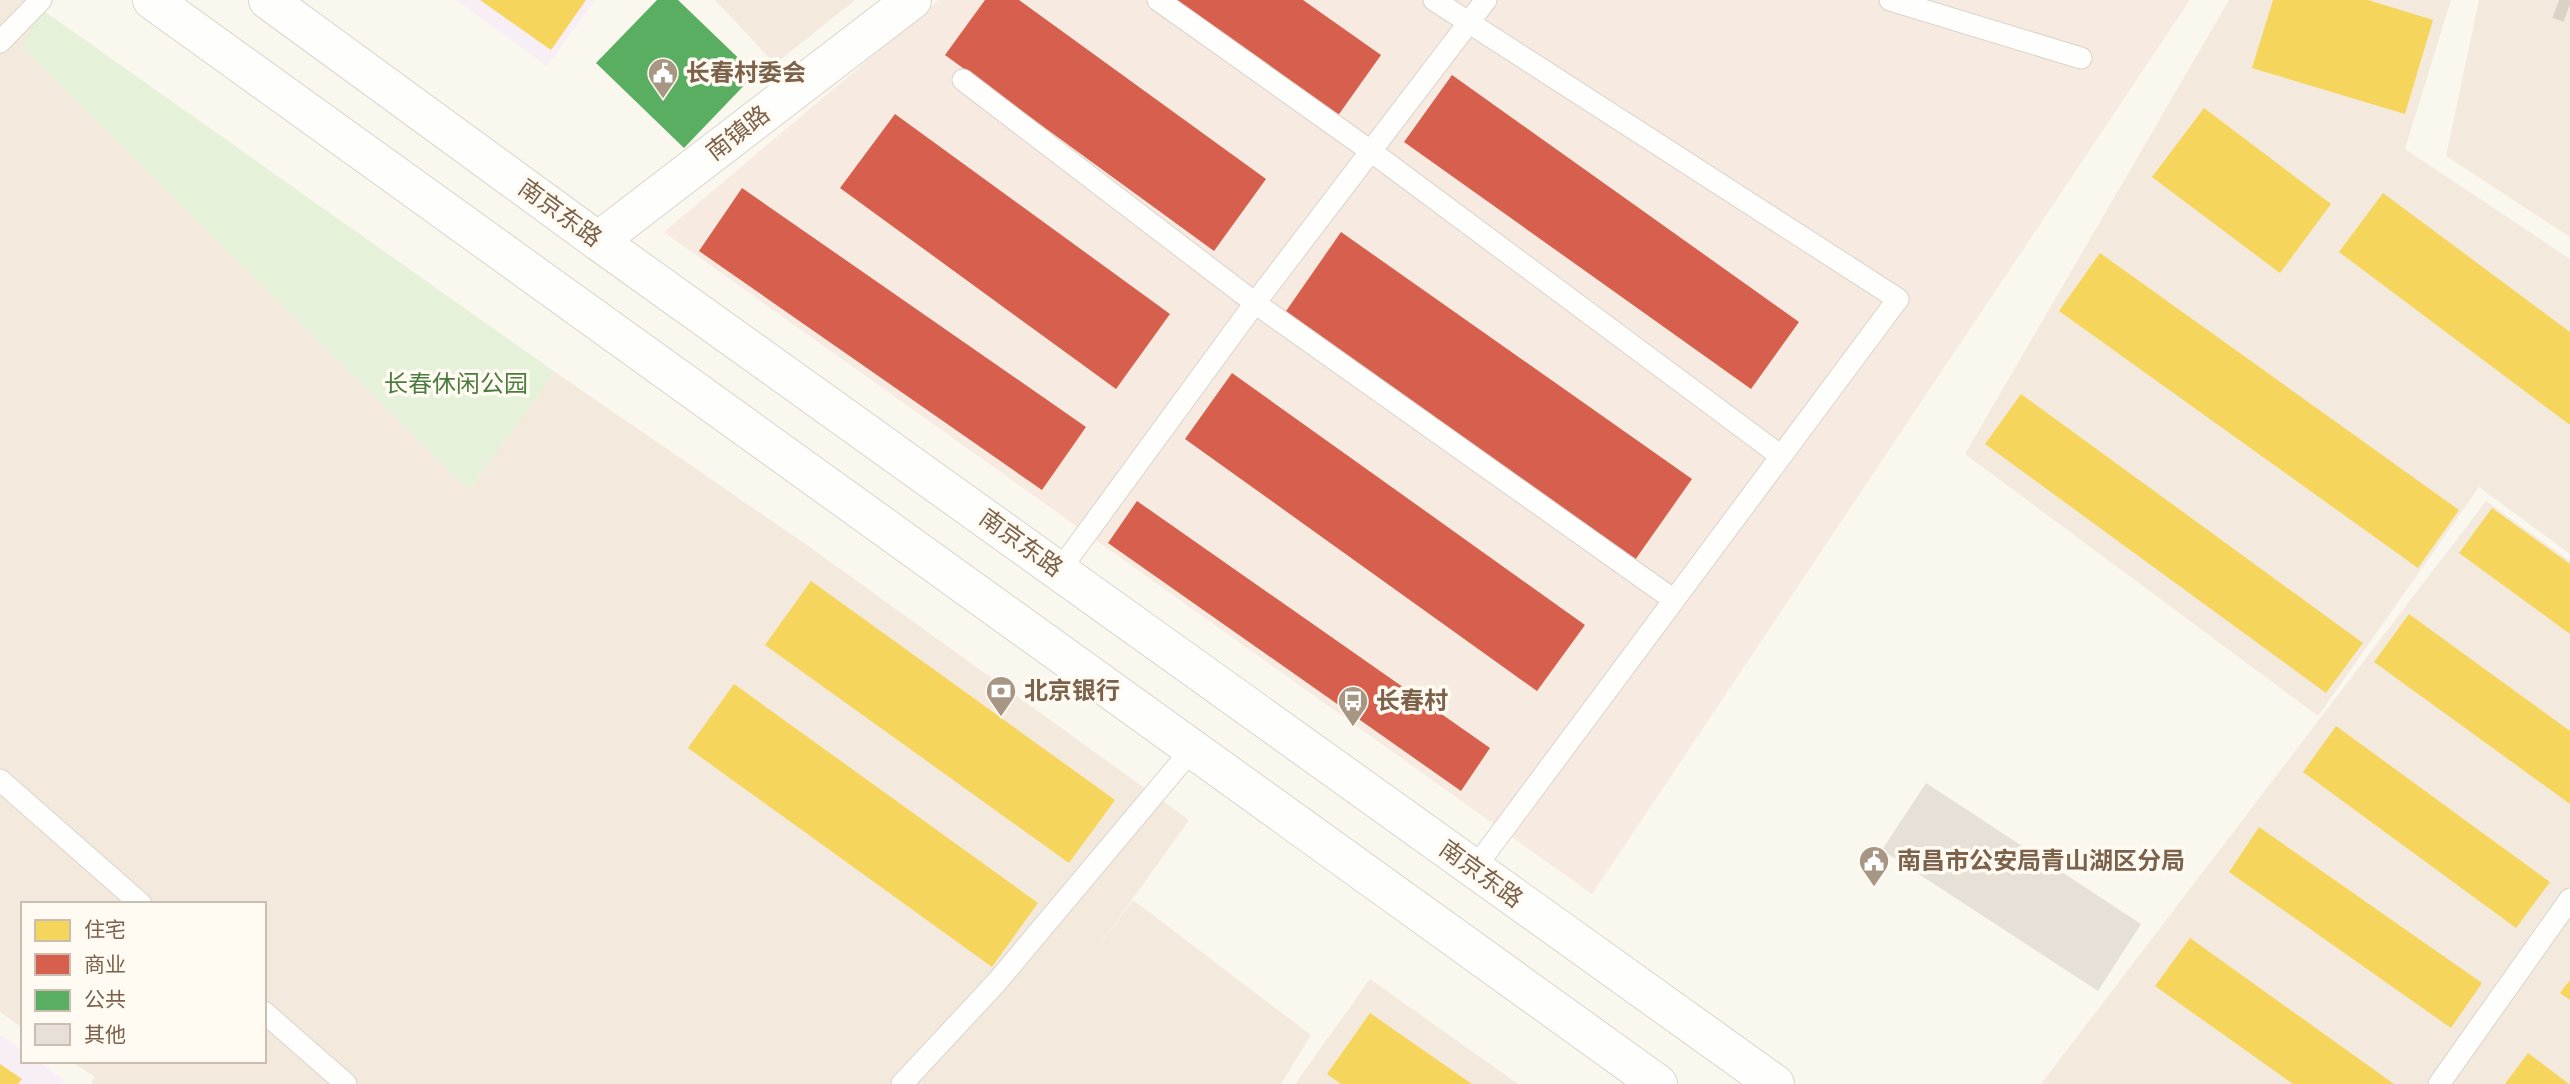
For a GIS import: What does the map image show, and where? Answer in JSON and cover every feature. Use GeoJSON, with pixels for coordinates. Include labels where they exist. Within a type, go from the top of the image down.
{"type":"FeatureCollection","features":[{"type":"Feature","properties":{"kind":"main road"},"geometry":{"type":"LineString","coordinates":[[152,0],[1658,1084]]}},
{"type":"Feature","properties":{"kind":"main road","name":"南京东路"},"geometry":{"type":"LineString","coordinates":[[268,0],[598,241],[1775,1084]]}},
{"type":"Feature","properties":{"kind":"main road","name":"南镇路"},"geometry":{"type":"LineString","coordinates":[[598,241],[912,0]]}},
{"type":"Feature","properties":{"kind":"lane"},"geometry":{"type":"LineString","coordinates":[[0,42],[41,0]]}},
{"type":"Feature","properties":{"kind":"lane"},"geometry":{"type":"LineString","coordinates":[[1158,0],[1372,152],[1781,456]]}},
{"type":"Feature","properties":{"kind":"lane"},"geometry":{"type":"LineString","coordinates":[[1434,0],[1898,299],[1474,869]]}},
{"type":"Feature","properties":{"kind":"lane"},"geometry":{"type":"LineString","coordinates":[[1059,571],[1255,303],[1486,0]]}},
{"type":"Feature","properties":{"kind":"lane"},"geometry":{"type":"LineString","coordinates":[[1890,0],[2081,58]]}},
{"type":"Feature","properties":{"kind":"lane"},"geometry":{"type":"LineString","coordinates":[[963,80],[1255,303],[1674,600]]}},
{"type":"Feature","properties":{"kind":"lane"},"geometry":{"type":"LineString","coordinates":[[902,1084],[996,983],[1193,748]]}},
{"type":"Feature","properties":{"kind":"lane"},"geometry":{"type":"LineString","coordinates":[[0,780],[139,902]]}},
{"type":"Feature","properties":{"kind":"lane"},"geometry":{"type":"LineString","coordinates":[[2439,1084],[2570,899]]}},
{"type":"Feature","properties":{"kind":"lane"},"geometry":{"type":"LineString","coordinates":[[266,1014],[346,1084]]}},
{"type":"Feature","properties":{"kind":"shaded area"},"geometry":{"type":"Polygon","coordinates":[[[0,0],[28,0],[469,490],[555,372],[804,543],[1189,820],[1094,953],[1133,900],[1311,1035],[1281,1084],[91,1084],[95,1077],[74,1063],[266,1063],[266,902],[21,902],[21,1027],[0,1012],[0,0]]]}},
{"type":"Feature","properties":{"kind":"shaded area"},"geometry":{"type":"Polygon","coordinates":[[[456,0],[595,0],[547,66],[456,0]]]}},
{"type":"Feature","properties":{"kind":"shaded area"},"geometry":{"type":"Polygon","coordinates":[[[715,0],[855,0],[775,64],[715,0]]]}},
{"type":"Feature","properties":{"kind":"shaded area"},"geometry":{"type":"Polygon","coordinates":[[[939,0],[2190,0],[1592,894],[664,232],[939,0]]]}},
{"type":"Feature","properties":{"kind":"shaded area"},"geometry":{"type":"Polygon","coordinates":[[[2229,0],[2451,0],[2405,149],[2570,259],[2570,554],[2479,487],[2318,716],[1965,454],[2229,0]]]}},
{"type":"Feature","properties":{"kind":"shaded area"},"geometry":{"type":"Polygon","coordinates":[[[2479,0],[2570,0],[2570,237],[2446,156],[2479,0]]]}},
{"type":"Feature","properties":{"kind":"shaded area"},"geometry":{"type":"Polygon","coordinates":[[[2486,501],[2570,561],[2570,1084],[2041,1084],[2486,501]]]}},
{"type":"Feature","properties":{"kind":"shaded area"},"geometry":{"type":"Polygon","coordinates":[[[1370,979],[1518,1084],[1295,1084],[1370,979]]]}},
{"type":"Feature","properties":{"kind":"shaded area"},"geometry":{"type":"Polygon","coordinates":[[[0,1035],[21,1050],[21,1063],[41,1063],[64,1080],[61,1084],[0,1084],[0,1035]]]}},
{"type":"Feature","properties":{"kind":"green space","name":"长春休闲公园"},"geometry":{"type":"Polygon","coordinates":[[[41,9],[555,372],[469,490],[22,47],[41,9]]]}},
{"type":"Feature","properties":{"kind":"building: 住宅"},"geometry":{"type":"Polygon","coordinates":[[[480,0],[586,0],[551,50],[480,0]]]}},
{"type":"Feature","properties":{"kind":"building: 住宅"},"geometry":{"type":"Polygon","coordinates":[[[2273,0],[2368,0],[2433,20],[2405,114],[2252,68],[2273,0]]]}},
{"type":"Feature","properties":{"kind":"building: 住宅"},"geometry":{"type":"Polygon","coordinates":[[[2204,108],[2331,204],[2280,273],[2152,177],[2204,108]]]}},
{"type":"Feature","properties":{"kind":"building: 住宅"},"geometry":{"type":"Polygon","coordinates":[[[2383,193],[2570,332],[2570,425],[2339,252],[2383,193]]]}},
{"type":"Feature","properties":{"kind":"building: 住宅"},"geometry":{"type":"Polygon","coordinates":[[[2100,253],[2459,510],[2418,568],[2059,311],[2100,253]]]}},
{"type":"Feature","properties":{"kind":"building: 住宅"},"geometry":{"type":"Polygon","coordinates":[[[2021,394],[2363,643],[2326,693],[1985,444],[2021,394]]]}},
{"type":"Feature","properties":{"kind":"building: 住宅"},"geometry":{"type":"Polygon","coordinates":[[[2492,508],[2570,564],[2570,634],[2459,553],[2492,508]]]}},
{"type":"Feature","properties":{"kind":"building: 住宅"},"geometry":{"type":"Polygon","coordinates":[[[811,581],[1115,800],[1069,863],[765,645],[811,581]]]}},
{"type":"Feature","properties":{"kind":"building: 住宅"},"geometry":{"type":"Polygon","coordinates":[[[2409,614],[2570,731],[2570,804],[2374,662],[2409,614]]]}},
{"type":"Feature","properties":{"kind":"building: 住宅"},"geometry":{"type":"Polygon","coordinates":[[[734,684],[1038,903],[992,967],[688,748],[734,684]]]}},
{"type":"Feature","properties":{"kind":"building: 住宅"},"geometry":{"type":"Polygon","coordinates":[[[2336,726],[2550,882],[2516,928],[2303,772],[2336,726]]]}},
{"type":"Feature","properties":{"kind":"building: 住宅"},"geometry":{"type":"Polygon","coordinates":[[[2259,827],[2482,983],[2451,1028],[2229,872],[2259,827]]]}},
{"type":"Feature","properties":{"kind":"building: 住宅"},"geometry":{"type":"Polygon","coordinates":[[[2190,938],[2394,1084],[2293,1084],[2155,986],[2190,938]]]}},
{"type":"Feature","properties":{"kind":"building: 住宅"},"geometry":{"type":"Polygon","coordinates":[[[2570,980],[2570,1000],[2560,993],[2570,980]]]}},
{"type":"Feature","properties":{"kind":"building: 住宅"},"geometry":{"type":"Polygon","coordinates":[[[1370,1013],[1472,1084],[1341,1084],[1327,1074],[1370,1013]]]}},
{"type":"Feature","properties":{"kind":"building: 住宅"},"geometry":{"type":"Polygon","coordinates":[[[2528,1053],[2569,1084],[2505,1084],[2528,1053]]]}},
{"type":"Feature","properties":{"kind":"building: 住宅"},"geometry":{"type":"Polygon","coordinates":[[[0,1064],[22,1079],[18,1084],[0,1084],[0,1064]]]}},
{"type":"Feature","properties":{"kind":"building: 商业"},"geometry":{"type":"Polygon","coordinates":[[[985,0],[1019,0],[1266,179],[1214,251],[945,55],[985,0]]]}},
{"type":"Feature","properties":{"kind":"building: 商业"},"geometry":{"type":"Polygon","coordinates":[[[1171,0],[1303,0],[1381,55],[1337,117],[1171,0]]]}},
{"type":"Feature","properties":{"kind":"building: 商业"},"geometry":{"type":"Polygon","coordinates":[[[1452,75],[1799,322],[1751,389],[1404,142],[1452,75]]]}},
{"type":"Feature","properties":{"kind":"building: 商业"},"geometry":{"type":"Polygon","coordinates":[[[895,114],[1170,314],[1116,389],[840,188],[895,114]]]}},
{"type":"Feature","properties":{"kind":"building: 商业"},"geometry":{"type":"Polygon","coordinates":[[[742,188],[1086,427],[1042,490],[699,251],[742,188]]]}},
{"type":"Feature","properties":{"kind":"building: 商业"},"geometry":{"type":"Polygon","coordinates":[[[1341,232],[1692,479],[1635,560],[1284,314],[1341,232]]]}},
{"type":"Feature","properties":{"kind":"building: 商业"},"geometry":{"type":"Polygon","coordinates":[[[1232,373],[1585,625],[1537,691],[1185,439],[1232,373]]]}},
{"type":"Feature","properties":{"kind":"building: 商业"},"geometry":{"type":"Polygon","coordinates":[[[1137,501],[1490,748],[1461,791],[1108,543],[1137,501]]]}},
{"type":"Feature","properties":{"kind":"building: 公共"},"geometry":{"type":"Polygon","coordinates":[[[657,0],[678,0],[755,74],[684,148],[596,63],[657,0]]]}},
{"type":"Feature","properties":{"kind":"building: 其他"},"geometry":{"type":"Polygon","coordinates":[[[1926,783],[2141,924],[2098,991],[1882,850],[1926,783]]]}},
{"type":"Feature","properties":{"kind":"tunnel"},"geometry":{"type":"LineString","coordinates":[[2559,0],[2570,4]]}},
{"type":"Feature","properties":{"kind":"place","name":"长春村委会"},"geometry":{"type":"Point","coordinates":[663,100]}},
{"type":"Feature","properties":{"kind":"place","name":"北京银行"},"geometry":{"type":"Point","coordinates":[1001,718]}},
{"type":"Feature","properties":{"kind":"place","name":"长春村"},"geometry":{"type":"Point","coordinates":[1353,728]}},
{"type":"Feature","properties":{"kind":"place","name":"南昌市公安局青山湖区分局"},"geometry":{"type":"Point","coordinates":[1874,888]}}]}
